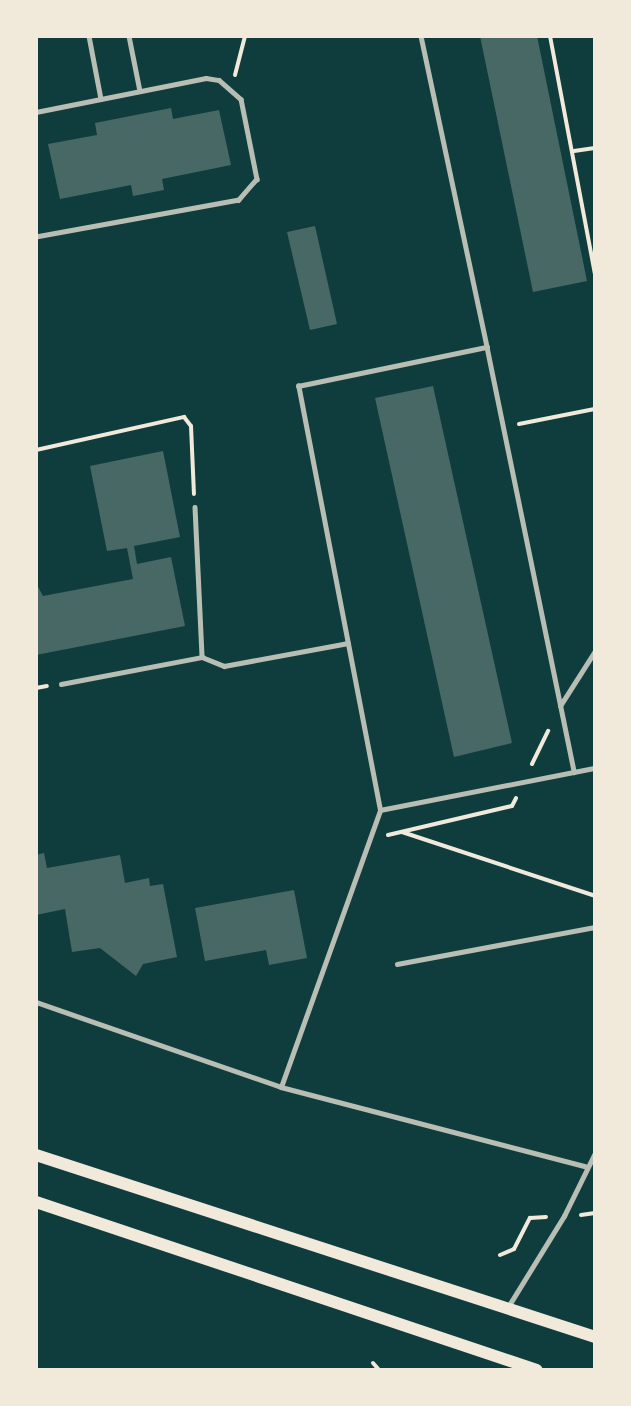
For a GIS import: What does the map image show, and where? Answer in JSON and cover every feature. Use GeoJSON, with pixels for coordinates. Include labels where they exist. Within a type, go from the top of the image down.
{"type":"FeatureCollection","features":[{"type":"Feature","properties":{"kind":"main road"},"geometry":{"type":"LineString","coordinates":[[36,1155],[506,1311],[595,1337]]}},
{"type":"Feature","properties":{"kind":"main road"},"geometry":{"type":"LineString","coordinates":[[36,1202],[537,1370]]}},
{"type":"Feature","properties":{"kind":"lane"},"geometry":{"type":"LineString","coordinates":[[89,36],[101,99]]}},
{"type":"Feature","properties":{"kind":"lane"},"geometry":{"type":"LineString","coordinates":[[129,36],[140,91]]}},
{"type":"Feature","properties":{"kind":"lane"},"geometry":{"type":"LineString","coordinates":[[421,36],[488,347],[574,772]]}},
{"type":"Feature","properties":{"kind":"lane"},"geometry":{"type":"LineString","coordinates":[[36,112],[206,78],[232,88],[241,99],[257,179],[248,196],[36,237]]}},
{"type":"Feature","properties":{"kind":"lane"},"geometry":{"type":"LineString","coordinates":[[281,1087],[380,810],[298,386],[488,347]]}},
{"type":"Feature","properties":{"kind":"lane"},"geometry":{"type":"LineString","coordinates":[[195,507],[202,657]]}},
{"type":"Feature","properties":{"kind":"lane"},"geometry":{"type":"LineString","coordinates":[[61,684],[202,657],[224,666],[348,642]]}},
{"type":"Feature","properties":{"kind":"lane"},"geometry":{"type":"LineString","coordinates":[[561,706],[595,651]]}},
{"type":"Feature","properties":{"kind":"lane"},"geometry":{"type":"LineString","coordinates":[[380,810],[595,768]]}},
{"type":"Feature","properties":{"kind":"lane"},"geometry":{"type":"LineString","coordinates":[[397,964],[595,927]]}},
{"type":"Feature","properties":{"kind":"lane"},"geometry":{"type":"LineString","coordinates":[[36,1002],[281,1087],[585,1166]]}},
{"type":"Feature","properties":{"kind":"lane"},"geometry":{"type":"LineString","coordinates":[[506,1311],[564,1216],[585,1166],[595,1153]]}},
{"type":"Feature","properties":{"kind":"path"},"geometry":{"type":"LineString","coordinates":[[232,88],[245,36]]}},
{"type":"Feature","properties":{"kind":"path"},"geometry":{"type":"LineString","coordinates":[[550,36],[593,250],[595,275]]}},
{"type":"Feature","properties":{"kind":"path"},"geometry":{"type":"LineString","coordinates":[[574,151],[595,148]]}},
{"type":"Feature","properties":{"kind":"path"},"geometry":{"type":"LineString","coordinates":[[504,427],[595,409]]}},
{"type":"Feature","properties":{"kind":"path"},"geometry":{"type":"LineString","coordinates":[[36,450],[184,417],[191,426],[195,507]]}},
{"type":"Feature","properties":{"kind":"path"},"geometry":{"type":"LineString","coordinates":[[400,832],[595,896]]}},
{"type":"Feature","properties":{"kind":"path"},"geometry":{"type":"LineString","coordinates":[[373,1363],[379,1370]]}},
{"type":"Feature","properties":{"kind":"building"},"geometry":{"type":"Polygon","coordinates":[[[480,36],[537,36],[587,281],[533,292],[480,36]]]}},
{"type":"Feature","properties":{"kind":"building"},"geometry":{"type":"Polygon","coordinates":[[[171,108],[173,119],[219,110],[231,165],[162,179],[164,190],[133,196],[131,185],[60,199],[48,144],[97,135],[95,123],[171,108]]]}},
{"type":"Feature","properties":{"kind":"building"},"geometry":{"type":"Polygon","coordinates":[[[315,226],[337,324],[310,330],[287,232],[315,226]]]}},
{"type":"Feature","properties":{"kind":"building"},"geometry":{"type":"Polygon","coordinates":[[[433,386],[512,743],[454,757],[375,398],[433,386]]]}},
{"type":"Feature","properties":{"kind":"building"},"geometry":{"type":"Polygon","coordinates":[[[163,451],[180,537],[134,546],[137,564],[171,557],[185,626],[36,655],[36,583],[43,596],[133,579],[127,548],[107,551],[90,466],[163,451]]]}},
{"type":"Feature","properties":{"kind":"building"},"geometry":{"type":"Polygon","coordinates":[[[44,853],[47,868],[120,855],[125,883],[149,878],[150,886],[163,884],[177,957],[143,964],[136,976],[100,948],[72,952],[65,909],[36,915],[36,855],[44,853]]]}},
{"type":"Feature","properties":{"kind":"building"},"geometry":{"type":"Polygon","coordinates":[[[294,890],[307,958],[269,965],[266,950],[205,961],[195,908],[294,890]]]}}]}
